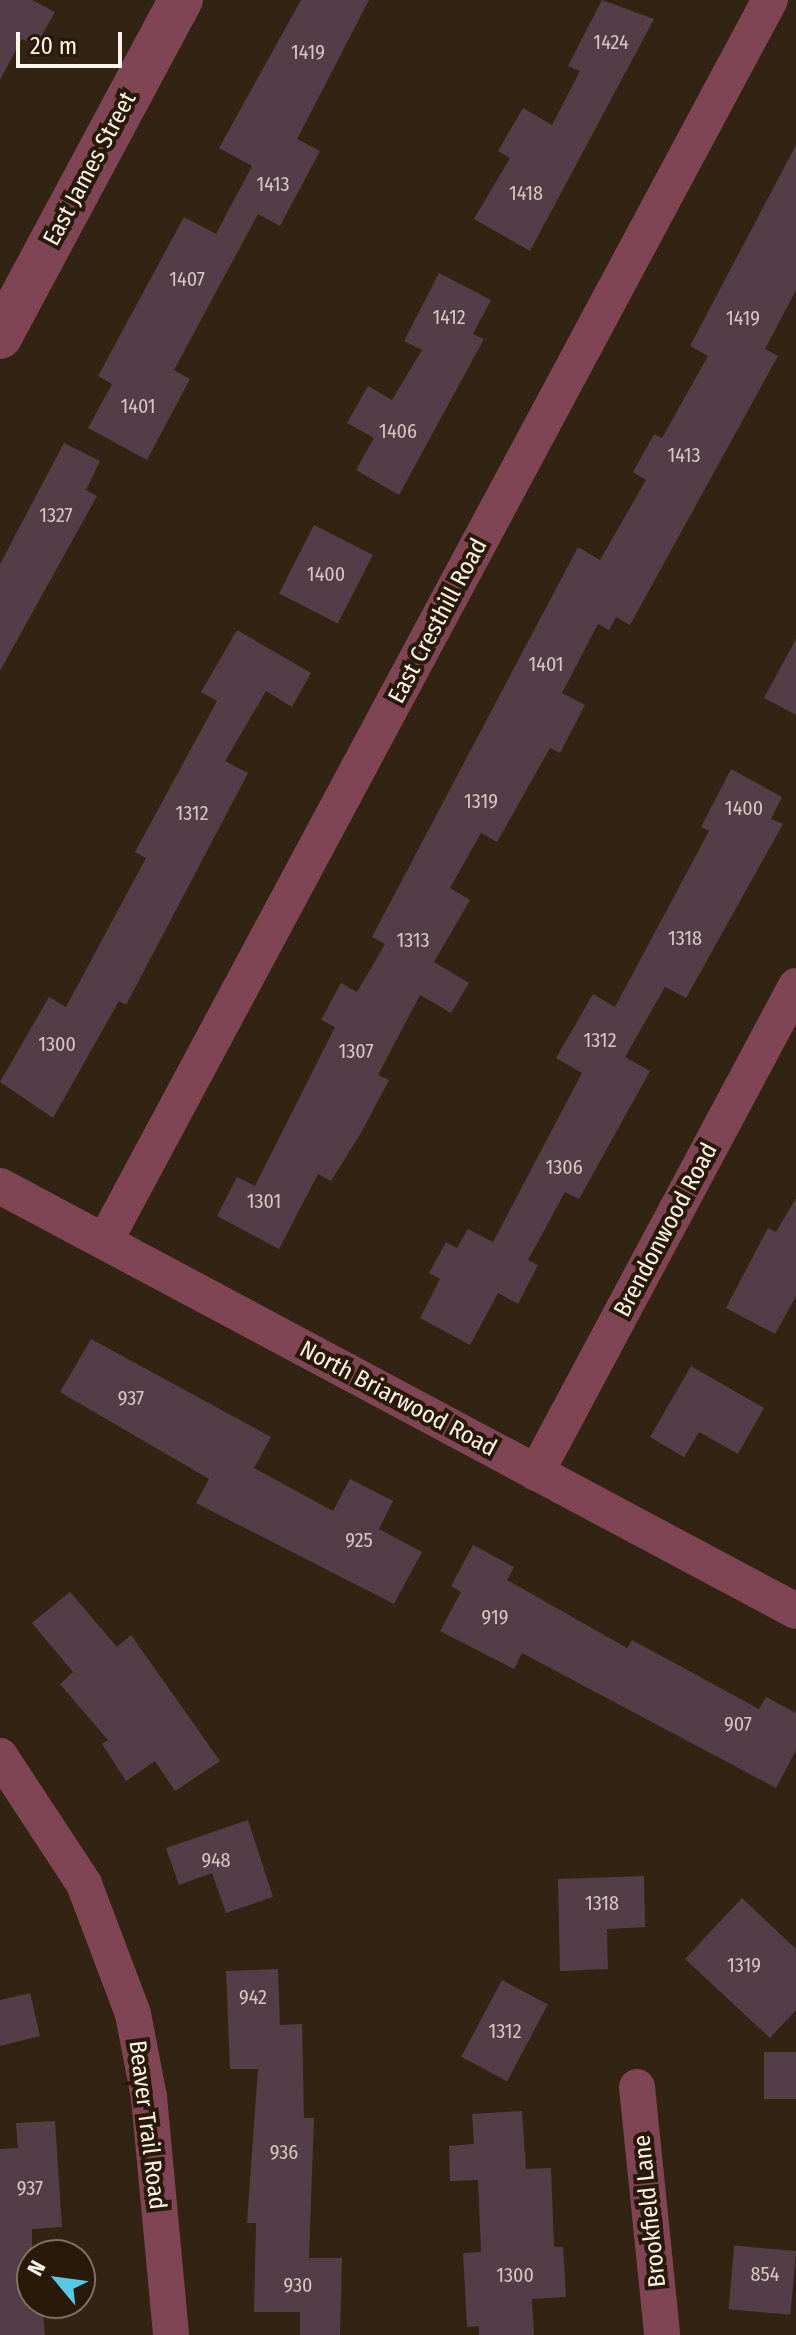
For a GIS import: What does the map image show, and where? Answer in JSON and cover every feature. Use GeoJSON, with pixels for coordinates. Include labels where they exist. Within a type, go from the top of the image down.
{"type":"FeatureCollection","features":[{"type":"Feature","properties":{"kind":"street","name":"East James Street"},"geometry":{"type":"LineString","coordinates":[[0,337],[181,0]]}},
{"type":"Feature","properties":{"kind":"street","name":"East Cresthill Road"},"geometry":{"type":"LineString","coordinates":[[105,1241],[770,0]]}},
{"type":"Feature","properties":{"kind":"street","name":"Brendonwood Road"},"geometry":{"type":"LineString","coordinates":[[536,1473],[796,986]]}},
{"type":"Feature","properties":{"kind":"street","name":"North Briarwood Road"},"geometry":{"type":"LineString","coordinates":[[0,1186],[796,1611]]}},
{"type":"Feature","properties":{"kind":"street","name":"Beaver Trail Road"},"geometry":{"type":"LineString","coordinates":[[0,1756],[84,1884],[133,2014],[149,2097],[171,2335]]}},
{"type":"Feature","properties":{"kind":"street","name":"Brookfield Lane"},"geometry":{"type":"LineString","coordinates":[[637,2087],[662,2335]]}},
{"type":"Feature","properties":{"kind":"building"},"geometry":{"type":"Polygon","coordinates":[[[0,0],[32,0],[55,12],[36,46],[22,39],[0,80],[0,0]]]}},
{"type":"Feature","properties":{"kind":"building"},"geometry":{"type":"Polygon","coordinates":[[[301,0],[369,0],[297,139],[320,151],[280,226],[258,214],[174,370],[190,379],[147,460],[88,428],[112,384],[98,376],[184,217],[216,234],[252,166],[219,148],[301,0]]]}},
{"type":"Feature","properties":{"kind":"building"},"geometry":{"type":"Polygon","coordinates":[[[602,0],[654,19],[530,251],[474,219],[510,158],[498,151],[523,108],[552,125],[580,71],[568,66],[602,0]]]}},
{"type":"Feature","properties":{"kind":"building"},"geometry":{"type":"Polygon","coordinates":[[[796,145],[796,290],[765,349],[778,356],[630,625],[616,617],[609,630],[598,624],[562,693],[585,705],[560,753],[550,748],[497,842],[481,833],[450,888],[470,900],[434,962],[469,983],[451,1013],[420,995],[378,1075],[389,1080],[361,1133],[331,1181],[318,1174],[279,1249],[217,1216],[237,1177],[255,1186],[335,1027],[321,1020],[341,983],[357,992],[385,944],[372,937],[578,547],[600,560],[646,480],[633,472],[654,434],[662,438],[708,356],[690,346],[796,145]]]}},
{"type":"Feature","properties":{"kind":"building"},"geometry":{"type":"Polygon","coordinates":[[[439,273],[491,300],[473,334],[484,339],[399,495],[356,470],[374,438],[347,423],[368,386],[392,400],[422,350],[404,341],[439,273]]]}},
{"type":"Feature","properties":{"kind":"building"},"geometry":{"type":"Polygon","coordinates":[[[64,443],[100,461],[86,490],[97,496],[0,671],[0,564],[64,443]]]}},
{"type":"Feature","properties":{"kind":"building"},"geometry":{"type":"Polygon","coordinates":[[[314,525],[373,555],[338,624],[279,594],[314,525]]]}},
{"type":"Feature","properties":{"kind":"building"},"geometry":{"type":"Polygon","coordinates":[[[237,630],[311,673],[292,707],[266,691],[225,761],[248,773],[126,1005],[119,1001],[53,1118],[0,1082],[49,997],[66,1007],[146,858],[135,852],[217,701],[201,692],[237,630]]]}},
{"type":"Feature","properties":{"kind":"building"},"geometry":{"type":"Polygon","coordinates":[[[796,639],[796,715],[764,698],[796,639]]]}},
{"type":"Feature","properties":{"kind":"building"},"geometry":{"type":"Polygon","coordinates":[[[731,769],[782,797],[771,819],[783,824],[686,998],[665,987],[625,1057],[650,1071],[579,1199],[565,1192],[528,1260],[538,1265],[518,1304],[498,1293],[470,1345],[420,1318],[440,1279],[429,1273],[446,1242],[457,1248],[468,1229],[493,1242],[582,1073],[556,1058],[593,994],[615,1007],[709,831],[701,827],[731,769]]]}},
{"type":"Feature","properties":{"kind":"building"},"geometry":{"type":"Polygon","coordinates":[[[796,1198],[796,1296],[775,1334],[726,1308],[768,1228],[776,1232],[796,1198]]]}},
{"type":"Feature","properties":{"kind":"building"},"geometry":{"type":"Polygon","coordinates":[[[91,1339],[271,1437],[254,1468],[333,1511],[350,1479],[393,1501],[379,1529],[422,1552],[394,1604],[196,1503],[209,1479],[60,1392],[91,1339]]]}},
{"type":"Feature","properties":{"kind":"building"},"geometry":{"type":"Polygon","coordinates":[[[691,1366],[764,1408],[738,1454],[699,1432],[684,1457],[650,1437],[691,1366]]]}},
{"type":"Feature","properties":{"kind":"building"},"geometry":{"type":"Polygon","coordinates":[[[473,1545],[514,1567],[507,1580],[627,1648],[632,1640],[759,1709],[766,1697],[796,1713],[796,1750],[776,1788],[522,1653],[514,1669],[440,1631],[461,1592],[451,1586],[473,1545]]]}},
{"type":"Feature","properties":{"kind":"building"},"geometry":{"type":"Polygon","coordinates":[[[70,1592],[117,1647],[131,1635],[220,1761],[175,1791],[155,1761],[126,1781],[102,1744],[108,1740],[60,1684],[73,1672],[32,1623],[70,1592]]]}},
{"type":"Feature","properties":{"kind":"building"},"geometry":{"type":"Polygon","coordinates":[[[248,1820],[273,1897],[226,1913],[212,1873],[179,1885],[166,1848],[248,1820]]]}},
{"type":"Feature","properties":{"kind":"building"},"geometry":{"type":"Polygon","coordinates":[[[644,1876],[645,1927],[607,1929],[608,1969],[560,1971],[558,1879],[644,1876]]]}},
{"type":"Feature","properties":{"kind":"building"},"geometry":{"type":"Polygon","coordinates":[[[742,1898],[796,1949],[796,2010],[770,2038],[685,1959],[742,1898]]]}},
{"type":"Feature","properties":{"kind":"building"},"geometry":{"type":"Polygon","coordinates":[[[278,1969],[280,2025],[302,2024],[304,2118],[314,2118],[309,2258],[342,2258],[340,2335],[300,2335],[300,2312],[254,2312],[256,2223],[247,2223],[258,2069],[230,2069],[226,1971],[278,1969]]]}},
{"type":"Feature","properties":{"kind":"building"},"geometry":{"type":"Polygon","coordinates":[[[502,1980],[548,2004],[507,2081],[461,2057],[502,1980]]]}},
{"type":"Feature","properties":{"kind":"building"},"geometry":{"type":"Polygon","coordinates":[[[30,1993],[40,2036],[0,2046],[0,2000],[30,1993]]]}},
{"type":"Feature","properties":{"kind":"building"},"geometry":{"type":"Polygon","coordinates":[[[764,2052],[796,2052],[796,2099],[764,2099],[764,2052]]]}},
{"type":"Feature","properties":{"kind":"building"},"geometry":{"type":"Polygon","coordinates":[[[522,2111],[526,2169],[551,2168],[554,2247],[563,2247],[566,2297],[532,2299],[534,2335],[479,2335],[479,2326],[467,2327],[463,2253],[481,2252],[478,2180],[450,2181],[449,2146],[474,2144],[472,2114],[522,2111]]]}},
{"type":"Feature","properties":{"kind":"building"},"geometry":{"type":"Polygon","coordinates":[[[55,2121],[62,2227],[32,2229],[32,2239],[16,2239],[16,2319],[44,2319],[45,2335],[0,2335],[0,2149],[18,2148],[16,2123],[55,2121]]]}},
{"type":"Feature","properties":{"kind":"building"},"geometry":{"type":"Polygon","coordinates":[[[734,2246],[796,2251],[790,2315],[729,2309],[734,2246]]]}}]}
